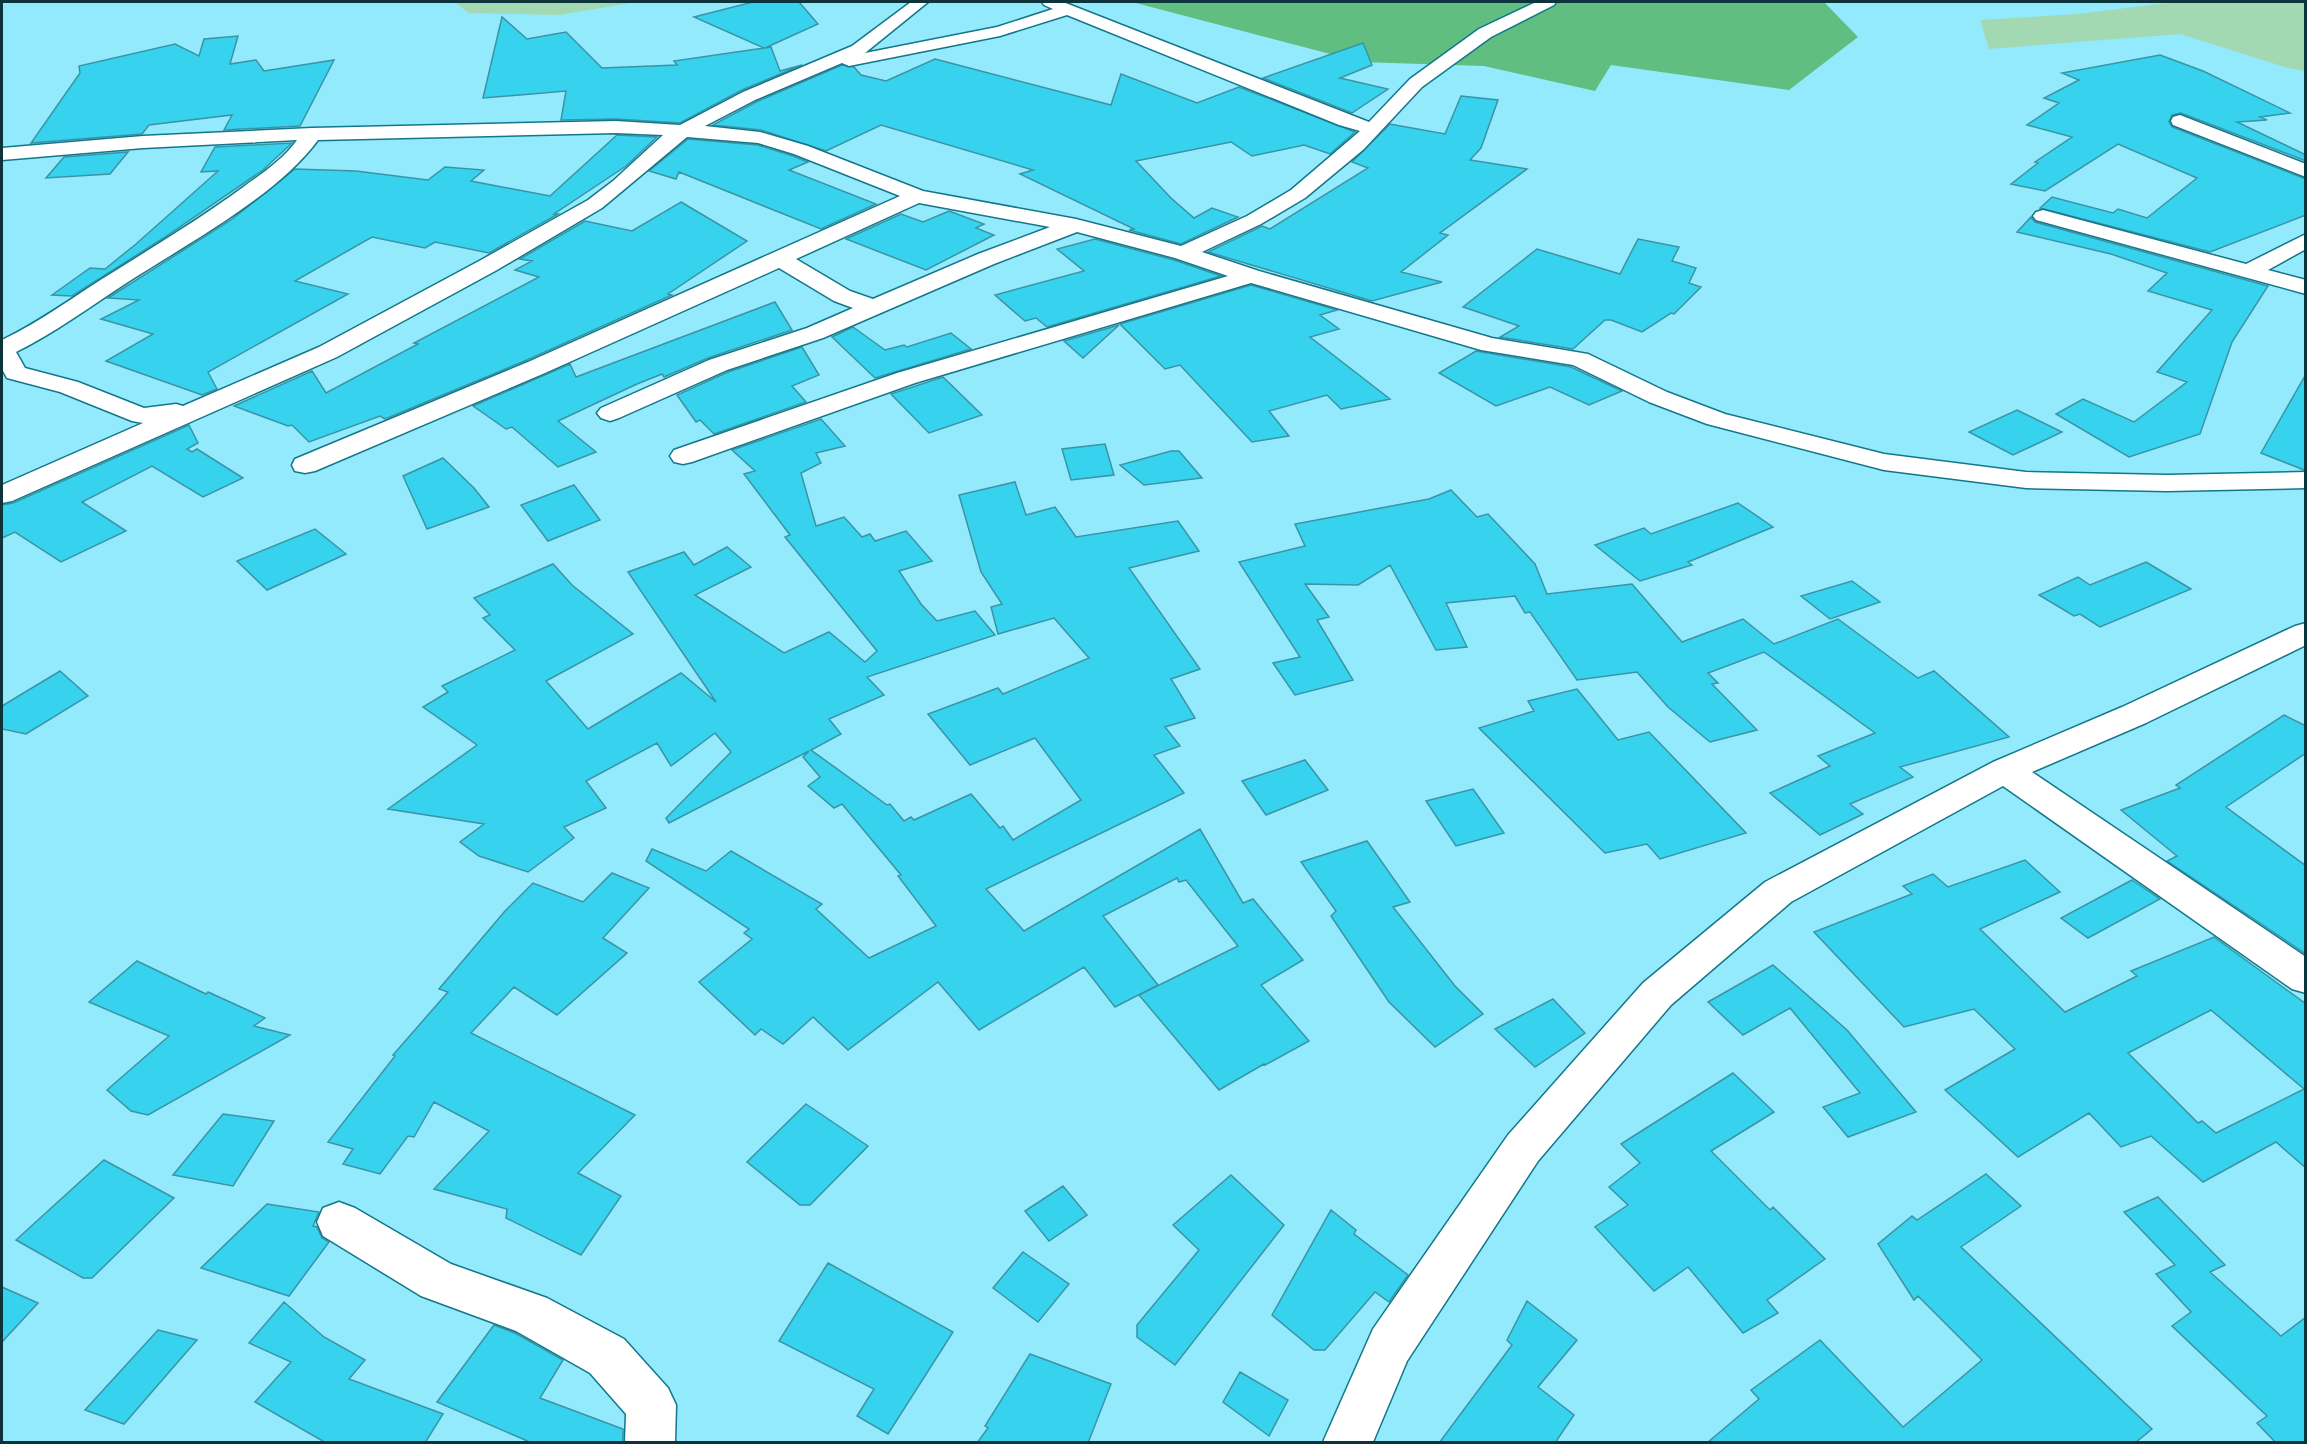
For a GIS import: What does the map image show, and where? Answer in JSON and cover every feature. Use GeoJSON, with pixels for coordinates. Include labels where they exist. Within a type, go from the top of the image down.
{"type":"FeatureCollection","features":[{"type":"Feature","properties":{"kind":"street"},"geometry":{"type":"LineString","coordinates":[[2,495],[328,352],[595,204],[669,140],[684,130],[749,96],[858,50],[920,2]]}},
{"type":"Feature","properties":{"kind":"street"},"geometry":{"type":"LineString","coordinates":[[1050,2],[1346,121],[1371,128]]}},
{"type":"Feature","properties":{"kind":"street"},"geometry":{"type":"LineString","coordinates":[[1183,253],[1254,220],[1298,194],[1357,145],[1416,83],[1485,33],[1548,2]]}},
{"type":"Feature","properties":{"kind":"street"},"geometry":{"type":"LineString","coordinates":[[829,64],[1000,31],[1070,9]]}},
{"type":"Feature","properties":{"kind":"street"},"geometry":{"type":"LineString","coordinates":[[1346,121],[1357,145]]}},
{"type":"Feature","properties":{"kind":"street"},"geometry":{"type":"LineString","coordinates":[[2180,121],[2306,171]]}},
{"type":"Feature","properties":{"kind":"street"},"geometry":{"type":"LineString","coordinates":[[2,154],[143,142],[312,134],[616,127],[684,130],[760,138],[837,163],[917,196],[972,208],[1076,225],[1183,253],[1251,276],[1490,345],[1580,359],[1658,397],[1716,419],[1884,462],[2026,480],[2167,483],[2306,480]]}},
{"type":"Feature","properties":{"kind":"street"},"geometry":{"type":"LineString","coordinates":[[196,410],[141,416],[69,387],[16,373],[2,349],[43,329],[71,308],[214,218],[269,178],[298,153],[312,134]]}},
{"type":"Feature","properties":{"kind":"street"},"geometry":{"type":"LineString","coordinates":[[305,465],[417,420],[917,196]]}},
{"type":"Feature","properties":{"kind":"street"},"geometry":{"type":"LineString","coordinates":[[2043,216],[2306,287]]}},
{"type":"Feature","properties":{"kind":"street"},"geometry":{"type":"LineString","coordinates":[[610,413],[718,365],[815,333],[986,259],[1076,225]]}},
{"type":"Feature","properties":{"kind":"street"},"geometry":{"type":"LineString","coordinates":[[2249,272],[2306,240]]}},
{"type":"Feature","properties":{"kind":"street"},"geometry":{"type":"LineString","coordinates":[[780,259],[842,296],[873,307]]}},
{"type":"Feature","properties":{"kind":"street"},"geometry":{"type":"LineString","coordinates":[[683,456],[906,378],[1251,276]]}},
{"type":"Feature","properties":{"kind":"street"},"geometry":{"type":"LineString","coordinates":[[1348,1443],[1390,1345],[1523,1148],[1657,994],[1778,892],[2005,770],[2134,715],[2306,633]]}},
{"type":"Feature","properties":{"kind":"street"},"geometry":{"type":"LineString","coordinates":[[2005,770],[2306,978]]}},
{"type":"Feature","properties":{"kind":"street"},"geometry":{"type":"LineString","coordinates":[[339,1222],[437,1281],[530,1314],[608,1356],[651,1405],[650,1443]]}},
{"type":"Feature","properties":{"kind":"green space"},"geometry":{"type":"Polygon","coordinates":[[[454,2],[637,2],[559,15],[469,13],[454,2]]]}},
{"type":"Feature","properties":{"kind":"green space"},"geometry":{"type":"Polygon","coordinates":[[[1132,2],[1824,2],[1858,37],[1789,90],[1611,65],[1595,91],[1484,66],[1361,62],[1132,2]]]}},
{"type":"Feature","properties":{"kind":"green space"},"geometry":{"type":"Polygon","coordinates":[[[2176,2],[2305,2],[2305,71],[2288,68],[2180,34],[1989,49],[1980,20],[2076,14],[2176,2]]]}},
{"type":"Feature","properties":{"kind":"building"},"geometry":{"type":"Polygon","coordinates":[[[753,2],[799,2],[818,24],[765,48],[771,47],[780,71],[802,65],[742,90],[680,123],[616,119],[561,120],[566,91],[483,98],[502,17],[527,39],[566,32],[602,68],[677,65],[674,61],[764,48],[694,17],[753,2]]]}},
{"type":"Feature","properties":{"kind":"building"},"geometry":{"type":"Polygon","coordinates":[[[238,36],[230,64],[256,60],[264,71],[334,60],[300,126],[224,130],[232,115],[149,125],[142,134],[31,143],[80,73],[79,66],[175,44],[199,56],[204,39],[238,36]]]}},
{"type":"Feature","properties":{"kind":"building"},"geometry":{"type":"Polygon","coordinates":[[[1363,43],[1372,65],[1340,78],[1388,89],[1352,113],[1263,78],[1363,43]]]}},
{"type":"Feature","properties":{"kind":"building"},"geometry":{"type":"Polygon","coordinates":[[[2160,55],[2203,71],[2290,113],[2260,117],[2267,120],[2237,122],[2306,155],[2306,161],[2181,113],[2172,115],[2169,122],[2172,127],[2306,179],[2306,215],[2210,252],[2040,208],[2052,197],[2113,213],[2118,209],[2147,218],[2197,178],[2118,144],[2045,191],[2011,184],[2038,163],[2035,162],[2072,137],[2027,125],[2059,103],[2044,98],[2079,80],[2062,73],[2160,55]]]}},
{"type":"Feature","properties":{"kind":"building"},"geometry":{"type":"Polygon","coordinates":[[[935,59],[1111,105],[1121,74],[1197,103],[1239,87],[1355,132],[1330,154],[1304,145],[1252,156],[1231,142],[1136,161],[1171,198],[1194,218],[1212,208],[1238,217],[1181,244],[1129,230],[1134,229],[1020,174],[1033,170],[881,125],[826,151],[761,130],[713,125],[756,102],[842,65],[854,67],[861,75],[886,81],[935,59]]]}},
{"type":"Feature","properties":{"kind":"building"},"geometry":{"type":"Polygon","coordinates":[[[1461,96],[1498,100],[1481,148],[1470,160],[1527,169],[1440,233],[1448,235],[1401,272],[1442,282],[1372,301],[1208,252],[1262,226],[1270,229],[1368,168],[1352,162],[1390,124],[1445,134],[1461,96]]]}},
{"type":"Feature","properties":{"kind":"building"},"geometry":{"type":"Polygon","coordinates":[[[617,135],[657,137],[626,166],[554,214],[558,214],[489,253],[435,242],[425,248],[372,237],[295,281],[348,294],[208,372],[217,389],[202,395],[106,361],[153,334],[101,319],[139,300],[108,298],[231,220],[295,169],[356,171],[428,180],[445,167],[484,170],[471,181],[550,196],[617,135]]]}},
{"type":"Feature","properties":{"kind":"building"},"geometry":{"type":"Polygon","coordinates":[[[688,139],[758,145],[793,156],[808,162],[789,170],[876,204],[821,229],[679,172],[676,179],[649,171],[688,139]]]}},
{"type":"Feature","properties":{"kind":"building"},"geometry":{"type":"Polygon","coordinates":[[[292,143],[263,170],[162,239],[72,296],[52,295],[90,268],[105,269],[218,171],[201,172],[215,147],[292,143]]]}},
{"type":"Feature","properties":{"kind":"building"},"geometry":{"type":"Polygon","coordinates":[[[128,152],[110,174],[46,178],[64,157],[128,152]]]}},
{"type":"Feature","properties":{"kind":"building"},"geometry":{"type":"Polygon","coordinates":[[[681,202],[747,241],[668,294],[672,295],[527,360],[385,419],[380,416],[309,442],[292,425],[288,426],[234,406],[312,371],[326,393],[418,344],[414,343],[539,277],[515,270],[532,261],[520,259],[585,221],[632,231],[681,202]]]}},
{"type":"Feature","properties":{"kind":"building"},"geometry":{"type":"Polygon","coordinates":[[[949,211],[984,224],[976,228],[994,235],[926,270],[846,239],[901,214],[923,222],[949,211]]]}},
{"type":"Feature","properties":{"kind":"building"},"geometry":{"type":"Polygon","coordinates":[[[2031,217],[2035,222],[2268,286],[2232,342],[2200,434],[2129,457],[2056,414],[2083,399],[2134,422],[2187,382],[2157,372],[2212,310],[2148,291],[2167,273],[2111,254],[2017,232],[2031,217]]]}},
{"type":"Feature","properties":{"kind":"building"},"geometry":{"type":"Polygon","coordinates":[[[1095,239],[1174,260],[1221,276],[1047,327],[1036,318],[1025,321],[995,295],[1084,271],[1057,249],[1095,239]]]}},
{"type":"Feature","properties":{"kind":"building"},"geometry":{"type":"Polygon","coordinates":[[[1638,239],[1679,247],[1672,261],[1696,268],[1689,283],[1701,287],[1674,314],[1671,313],[1642,332],[1611,320],[1605,320],[1573,349],[1500,337],[1519,326],[1463,307],[1537,249],[1620,274],[1638,239]]]}},
{"type":"Feature","properties":{"kind":"building"},"geometry":{"type":"Polygon","coordinates":[[[1251,285],[1337,310],[1320,315],[1339,329],[1310,337],[1390,399],[1341,409],[1327,395],[1269,411],[1289,436],[1252,442],[1180,365],[1165,369],[1120,324],[1251,285]]]}},
{"type":"Feature","properties":{"kind":"building"},"geometry":{"type":"Polygon","coordinates":[[[775,302],[792,330],[708,358],[664,377],[662,374],[558,421],[596,452],[558,467],[512,427],[506,429],[473,406],[570,364],[576,377],[775,302]]]}},
{"type":"Feature","properties":{"kind":"building"},"geometry":{"type":"Polygon","coordinates":[[[1119,325],[1083,358],[1064,341],[1119,325]]]}},
{"type":"Feature","properties":{"kind":"building"},"geometry":{"type":"Polygon","coordinates":[[[853,327],[885,350],[904,345],[907,347],[951,333],[971,349],[875,378],[832,337],[853,327]]]}},
{"type":"Feature","properties":{"kind":"building"},"geometry":{"type":"Polygon","coordinates":[[[802,347],[819,375],[792,386],[806,402],[714,434],[700,420],[696,422],[677,395],[728,372],[802,347]]]}},
{"type":"Feature","properties":{"kind":"building"},"geometry":{"type":"Polygon","coordinates":[[[1476,351],[1571,367],[1622,391],[1589,405],[1550,387],[1496,406],[1439,373],[1476,351]]]}},
{"type":"Feature","properties":{"kind":"building"},"geometry":{"type":"Polygon","coordinates":[[[2306,374],[2306,470],[2304,470],[2261,453],[2306,374]]]}},
{"type":"Feature","properties":{"kind":"building"},"geometry":{"type":"Polygon","coordinates":[[[943,377],[982,415],[929,433],[891,394],[943,377]]]}},
{"type":"Feature","properties":{"kind":"building"},"geometry":{"type":"Polygon","coordinates":[[[2017,410],[2062,432],[2013,455],[1969,432],[2017,410]]]}},
{"type":"Feature","properties":{"kind":"building"},"geometry":{"type":"Polygon","coordinates":[[[821,419],[845,446],[816,453],[821,463],[801,473],[816,526],[844,517],[862,537],[870,534],[875,541],[906,531],[932,561],[899,571],[921,604],[937,621],[975,611],[995,635],[867,677],[884,695],[829,719],[841,734],[811,750],[887,805],[890,804],[904,821],[911,817],[914,820],[971,794],[1000,828],[1003,826],[1013,840],[1081,800],[1035,738],[970,765],[928,714],[998,688],[1003,694],[1089,658],[1054,618],[998,634],[991,607],[1002,604],[981,572],[959,495],[1015,482],[1026,515],[1055,507],[1076,537],[1178,521],[1199,551],[1129,568],[1200,669],[1171,679],[1195,718],[1165,727],[1180,746],[1154,755],[1184,793],[986,889],[1024,931],[1200,829],[1243,903],[1253,899],[1303,960],[1261,985],[1309,1041],[1219,1090],[1139,995],[1238,946],[1186,880],[1179,882],[1177,878],[1103,916],[1158,985],[1115,1007],[1084,967],[979,1030],[938,982],[848,1050],[813,1017],[783,1044],[761,1029],[755,1035],[699,982],[752,939],[744,933],[749,929],[646,861],[652,849],[706,871],[731,851],[822,904],[816,909],[869,958],[936,926],[898,876],[901,875],[842,804],[834,808],[808,786],[820,777],[803,757],[809,751],[669,823],[666,818],[731,752],[715,733],[671,766],[657,743],[586,781],[606,808],[564,827],[574,838],[528,872],[479,856],[460,842],[484,824],[388,809],[477,745],[423,707],[448,692],[442,686],[515,650],[483,618],[490,615],[474,598],[553,564],[572,585],[633,634],[546,681],[588,729],[681,673],[716,702],[628,572],[684,552],[694,565],[727,547],[751,567],[695,595],[784,653],[829,632],[865,662],[877,651],[785,537],[790,535],[744,474],[755,471],[732,450],[821,419]]]}},
{"type":"Feature","properties":{"kind":"building"},"geometry":{"type":"Polygon","coordinates":[[[189,425],[198,443],[187,449],[192,452],[197,449],[243,478],[203,497],[152,466],[82,502],[126,531],[61,562],[15,532],[2,538],[2,505],[13,503],[189,425]]]}},
{"type":"Feature","properties":{"kind":"building"},"geometry":{"type":"Polygon","coordinates":[[[1105,444],[1114,475],[1071,480],[1062,449],[1105,444]]]}},
{"type":"Feature","properties":{"kind":"building"},"geometry":{"type":"Polygon","coordinates":[[[1171,451],[1179,451],[1202,478],[1144,485],[1120,465],[1171,451]]]}},
{"type":"Feature","properties":{"kind":"building"},"geometry":{"type":"Polygon","coordinates":[[[443,458],[474,488],[489,507],[427,529],[403,476],[443,458]]]}},
{"type":"Feature","properties":{"kind":"building"},"geometry":{"type":"Polygon","coordinates":[[[574,485],[600,520],[548,541],[521,505],[574,485]]]}},
{"type":"Feature","properties":{"kind":"building"},"geometry":{"type":"Polygon","coordinates":[[[1451,490],[1477,517],[1488,514],[1535,564],[1547,594],[1632,584],[1682,642],[1743,619],[1774,644],[1838,619],[1918,678],[1934,671],[2009,737],[1900,767],[1913,777],[1850,804],[1863,814],[1820,835],[1770,793],[1830,766],[1818,756],[1875,733],[1764,652],[1708,673],[1718,683],[1712,684],[1757,730],[1710,742],[1668,707],[1637,672],[1577,680],[1530,612],[1525,613],[1515,596],[1446,603],[1467,647],[1436,650],[1390,565],[1358,585],[1305,584],[1329,617],[1317,620],[1353,680],[1295,695],[1273,663],[1300,657],[1239,562],[1305,546],[1295,524],[1429,499],[1451,490]]]}},
{"type":"Feature","properties":{"kind":"building"},"geometry":{"type":"Polygon","coordinates":[[[1738,503],[1773,527],[1688,562],[1692,565],[1640,581],[1595,545],[1644,528],[1651,534],[1738,503]]]}},
{"type":"Feature","properties":{"kind":"building"},"geometry":{"type":"Polygon","coordinates":[[[315,529],[346,554],[267,590],[237,561],[315,529]]]}},
{"type":"Feature","properties":{"kind":"building"},"geometry":{"type":"Polygon","coordinates":[[[2146,562],[2191,589],[2100,627],[2080,614],[2074,616],[2039,595],[2078,577],[2090,585],[2146,562]]]}},
{"type":"Feature","properties":{"kind":"building"},"geometry":{"type":"Polygon","coordinates":[[[1852,581],[1880,602],[1830,619],[1801,596],[1852,581]]]}},
{"type":"Feature","properties":{"kind":"building"},"geometry":{"type":"Polygon","coordinates":[[[60,671],[88,696],[26,734],[2,729],[2,706],[60,671]]]}},
{"type":"Feature","properties":{"kind":"building"},"geometry":{"type":"Polygon","coordinates":[[[1577,689],[1618,740],[1649,732],[1746,833],[1660,859],[1647,844],[1605,853],[1479,728],[1534,711],[1528,701],[1577,689]]]}},
{"type":"Feature","properties":{"kind":"building"},"geometry":{"type":"Polygon","coordinates":[[[2284,715],[2306,726],[2306,753],[2226,807],[2306,866],[2306,954],[2167,861],[2177,856],[2121,810],[2180,788],[2176,785],[2284,715]]]}},
{"type":"Feature","properties":{"kind":"building"},"geometry":{"type":"Polygon","coordinates":[[[1305,760],[1328,790],[1266,815],[1242,781],[1305,760]]]}},
{"type":"Feature","properties":{"kind":"building"},"geometry":{"type":"Polygon","coordinates":[[[1473,789],[1504,833],[1456,846],[1426,801],[1473,789]]]}},
{"type":"Feature","properties":{"kind":"building"},"geometry":{"type":"Polygon","coordinates":[[[1367,841],[1410,902],[1393,907],[1455,986],[1483,1014],[1435,1047],[1389,1002],[1331,916],[1336,911],[1301,862],[1367,841]]]}},
{"type":"Feature","properties":{"kind":"building"},"geometry":{"type":"Polygon","coordinates":[[[2025,860],[2060,892],[1980,929],[2065,1012],[2137,976],[2131,971],[2214,937],[2306,1004],[2306,1168],[2276,1142],[2203,1182],[2151,1136],[2121,1147],[2089,1113],[2018,1157],[1945,1090],[2015,1049],[1974,1009],[1904,1027],[1814,932],[1912,894],[1903,886],[1933,874],[1948,887],[2025,860]],[[2211,1010],[2128,1053],[2198,1123],[2202,1121],[2216,1133],[2304,1089],[2211,1010]]]}},
{"type":"Feature","properties":{"kind":"building"},"geometry":{"type":"Polygon","coordinates":[[[612,873],[649,888],[603,938],[627,953],[557,1015],[514,987],[471,1033],[635,1115],[578,1173],[621,1196],[581,1255],[506,1218],[507,1209],[434,1189],[489,1131],[434,1102],[414,1137],[408,1136],[380,1174],[343,1164],[353,1149],[328,1142],[395,1056],[393,1055],[448,992],[439,989],[505,911],[533,883],[583,902],[612,873]]]}},
{"type":"Feature","properties":{"kind":"building"},"geometry":{"type":"Polygon","coordinates":[[[2132,880],[2160,899],[2088,938],[2061,918],[2132,880]]]}},
{"type":"Feature","properties":{"kind":"building"},"geometry":{"type":"Polygon","coordinates":[[[137,961],[206,994],[208,992],[265,1018],[254,1026],[290,1035],[148,1115],[131,1111],[107,1090],[169,1036],[89,1002],[137,961]]]}},
{"type":"Feature","properties":{"kind":"building"},"geometry":{"type":"Polygon","coordinates":[[[1773,965],[1847,1030],[1916,1112],[1848,1137],[1823,1107],[1860,1093],[1790,1008],[1743,1035],[1708,1002],[1773,965]]]}},
{"type":"Feature","properties":{"kind":"building"},"geometry":{"type":"Polygon","coordinates":[[[1553,999],[1585,1033],[1535,1067],[1495,1029],[1553,999]]]}},
{"type":"Feature","properties":{"kind":"building"},"geometry":{"type":"Polygon","coordinates":[[[1733,1073],[1774,1112],[1711,1151],[1770,1210],[1773,1207],[1825,1259],[1767,1300],[1778,1313],[1743,1333],[1688,1267],[1654,1291],[1595,1227],[1628,1205],[1609,1187],[1640,1163],[1621,1144],[1733,1073]]]}},
{"type":"Feature","properties":{"kind":"building"},"geometry":{"type":"Polygon","coordinates":[[[806,1104],[868,1146],[810,1205],[800,1205],[747,1162],[806,1104]]]}},
{"type":"Feature","properties":{"kind":"building"},"geometry":{"type":"Polygon","coordinates":[[[223,1114],[274,1121],[233,1186],[173,1175],[223,1114]]]}},
{"type":"Feature","properties":{"kind":"building"},"geometry":{"type":"Polygon","coordinates":[[[104,1160],[174,1198],[92,1278],[83,1278],[16,1240],[104,1160]]]}},
{"type":"Feature","properties":{"kind":"building"},"geometry":{"type":"Polygon","coordinates":[[[1986,1174],[2021,1206],[1961,1247],[2152,1429],[2135,1443],[1707,1443],[1759,1399],[1751,1390],[1820,1340],[1903,1427],[1982,1360],[1918,1296],[1914,1300],[1878,1244],[1912,1216],[1917,1220],[1986,1174]]]}},
{"type":"Feature","properties":{"kind":"building"},"geometry":{"type":"Polygon","coordinates":[[[1231,1175],[1284,1225],[1175,1365],[1137,1337],[1137,1325],[1199,1250],[1173,1225],[1231,1175]]]}},
{"type":"Feature","properties":{"kind":"building"},"geometry":{"type":"Polygon","coordinates":[[[1063,1186],[1087,1215],[1049,1241],[1025,1211],[1063,1186]]]}},
{"type":"Feature","properties":{"kind":"building"},"geometry":{"type":"Polygon","coordinates":[[[2158,1197],[2225,1265],[2210,1272],[2281,1336],[2306,1317],[2306,1443],[2276,1443],[2257,1423],[2267,1416],[2172,1326],[2191,1312],[2156,1274],[2175,1265],[2124,1212],[2158,1197]]]}},
{"type":"Feature","properties":{"kind":"building"},"geometry":{"type":"Polygon","coordinates":[[[267,1204],[319,1212],[313,1226],[317,1227],[322,1238],[329,1242],[289,1296],[201,1268],[267,1204]]]}},
{"type":"Feature","properties":{"kind":"building"},"geometry":{"type":"Polygon","coordinates":[[[1331,1210],[1356,1230],[1354,1234],[1408,1275],[1389,1302],[1375,1292],[1325,1350],[1314,1350],[1272,1315],[1331,1210]]]}},
{"type":"Feature","properties":{"kind":"building"},"geometry":{"type":"Polygon","coordinates":[[[1023,1252],[1069,1284],[1038,1322],[993,1288],[1023,1252]]]}},
{"type":"Feature","properties":{"kind":"building"},"geometry":{"type":"Polygon","coordinates":[[[828,1263],[953,1332],[888,1434],[857,1416],[874,1389],[779,1341],[828,1263]]]}},
{"type":"Feature","properties":{"kind":"building"},"geometry":{"type":"Polygon","coordinates":[[[2,1287],[38,1303],[2,1342],[2,1287]]]}},
{"type":"Feature","properties":{"kind":"building"},"geometry":{"type":"Polygon","coordinates":[[[1527,1301],[1577,1340],[1538,1387],[1574,1415],[1555,1443],[1439,1443],[1512,1345],[1507,1340],[1527,1301]]]}},
{"type":"Feature","properties":{"kind":"building"},"geometry":{"type":"Polygon","coordinates":[[[284,1302],[324,1337],[365,1360],[349,1379],[443,1414],[425,1443],[326,1443],[255,1402],[291,1362],[249,1343],[284,1302]]]}},
{"type":"Feature","properties":{"kind":"building"},"geometry":{"type":"Polygon","coordinates":[[[494,1325],[515,1333],[563,1360],[540,1398],[623,1429],[623,1443],[532,1443],[437,1402],[494,1325]]]}},
{"type":"Feature","properties":{"kind":"building"},"geometry":{"type":"Polygon","coordinates":[[[158,1330],[197,1340],[124,1424],[85,1410],[158,1330]]]}},
{"type":"Feature","properties":{"kind":"building"},"geometry":{"type":"Polygon","coordinates":[[[1030,1354],[1111,1384],[1088,1443],[977,1443],[988,1428],[985,1426],[1030,1354]]]}},
{"type":"Feature","properties":{"kind":"building"},"geometry":{"type":"Polygon","coordinates":[[[1240,1372],[1288,1400],[1269,1436],[1223,1402],[1240,1372]]]}}]}
